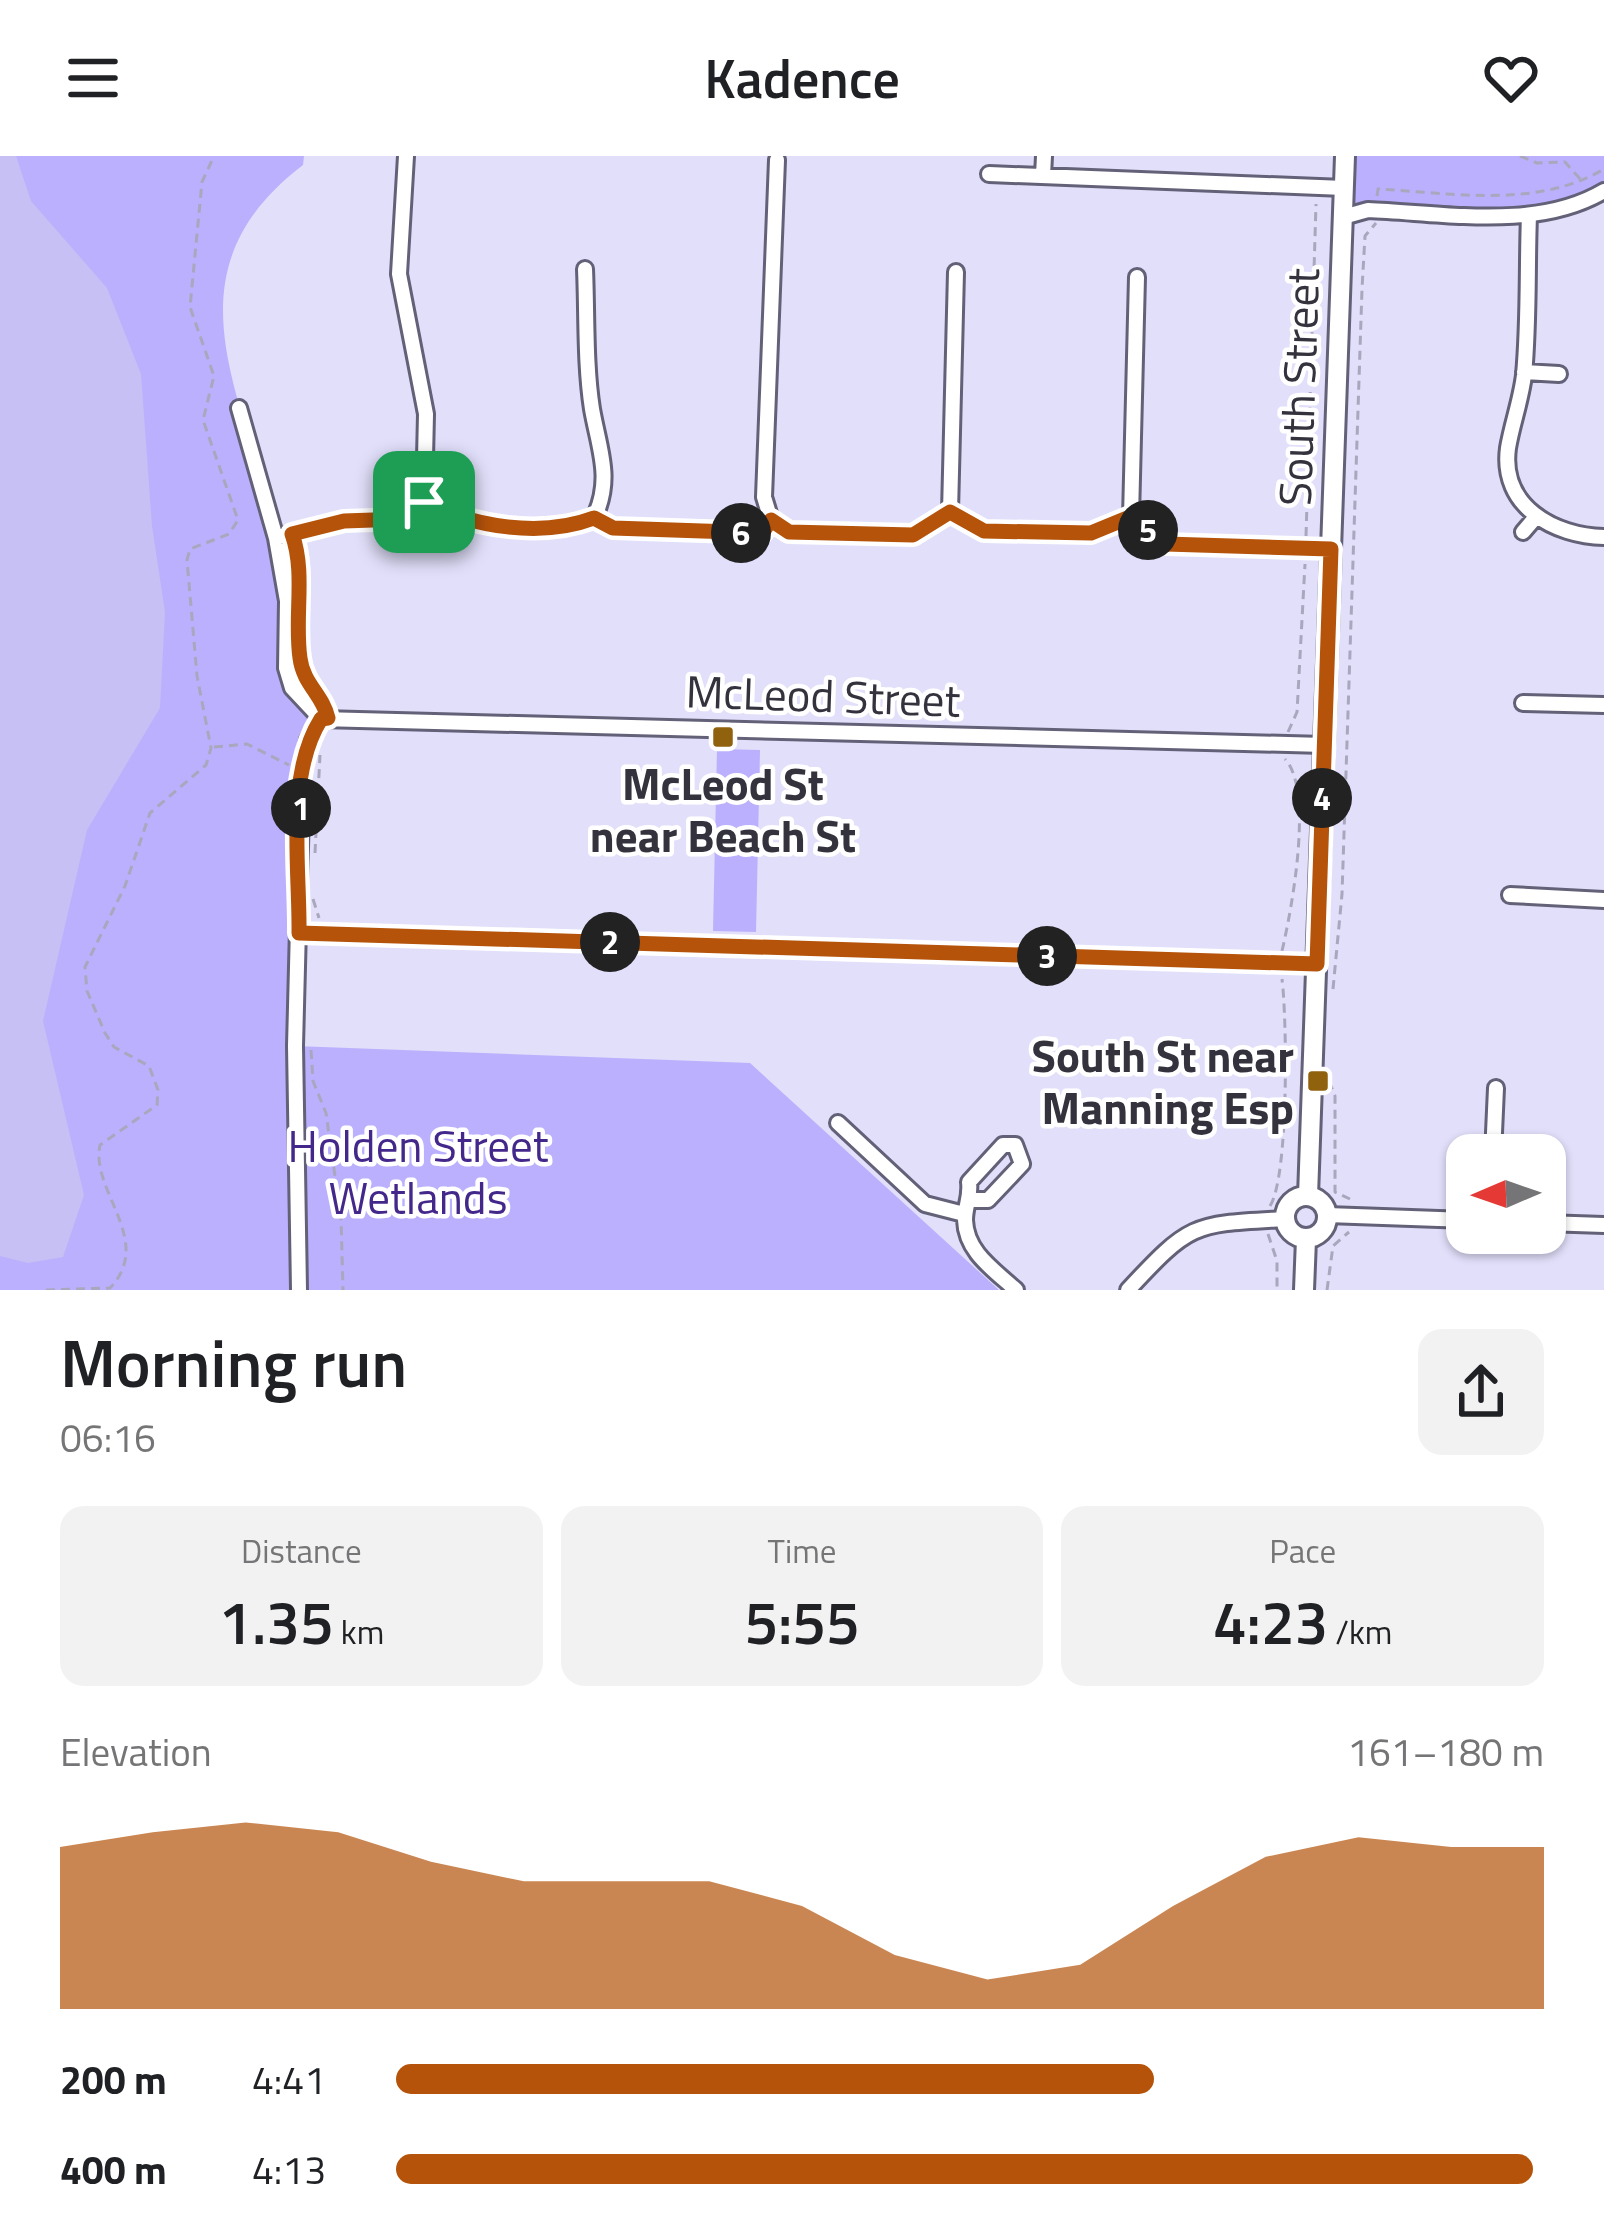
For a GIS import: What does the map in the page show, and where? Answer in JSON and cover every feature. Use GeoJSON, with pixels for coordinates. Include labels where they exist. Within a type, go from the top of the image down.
{"type":"FeatureCollection","features":[{"type":"Feature","properties":{"kind":"street"},"geometry":{"type":"LineString","coordinates":[[406,156],[399,274],[426,414],[424,502]]}},
{"type":"Feature","properties":{"kind":"street"},"geometry":{"type":"LineString","coordinates":[[1043,176],[1044,156]]}},
{"type":"Feature","properties":{"kind":"street","name":"South Street"},"geometry":{"type":"LineString","coordinates":[[1308,1196],[1345,156]]}},
{"type":"Feature","properties":{"kind":"street"},"geometry":{"type":"LineString","coordinates":[[780,158],[764,496],[771,520],[789,532],[913,535],[950,512]]}},
{"type":"Feature","properties":{"kind":"street"},"geometry":{"type":"LineString","coordinates":[[989,174],[1344,188]]}},
{"type":"Feature","properties":{"kind":"street"},"geometry":{"type":"LineString","coordinates":[[1343,218],[1377,210],[1528,215],[1574,209],[1604,191]]}},
{"type":"Feature","properties":{"kind":"street"},"geometry":{"type":"LineString","coordinates":[[1528,215],[1524,373],[1507,454],[1513,488],[1535,518],[1571,536],[1604,537]]}},
{"type":"Feature","properties":{"kind":"street"},"geometry":{"type":"LineString","coordinates":[[424,502],[464,523],[569,527],[594,518],[604,496],[604,452],[592,409],[584,269]]}},
{"type":"Feature","properties":{"kind":"street"},"geometry":{"type":"LineString","coordinates":[[950,512],[956,272]]}},
{"type":"Feature","properties":{"kind":"street"},"geometry":{"type":"LineString","coordinates":[[1130,517],[1137,278]]}},
{"type":"Feature","properties":{"kind":"street"},"geometry":{"type":"LineString","coordinates":[[1524,373],[1558,374]]}},
{"type":"Feature","properties":{"kind":"street"},"geometry":{"type":"LineString","coordinates":[[239,408],[276,538],[287,601],[286,668],[292,688],[324,719],[308,740],[302,769],[295,1046],[299,1290]]}},
{"type":"Feature","properties":{"kind":"street"},"geometry":{"type":"LineString","coordinates":[[276,538],[344,521],[402,519],[424,502]]}},
{"type":"Feature","properties":{"kind":"street"},"geometry":{"type":"LineString","coordinates":[[950,512],[984,531],[1091,533],[1130,517]]}},
{"type":"Feature","properties":{"kind":"street"},"geometry":{"type":"LineString","coordinates":[[1130,517],[1166,544],[1331,549]]}},
{"type":"Feature","properties":{"kind":"street"},"geometry":{"type":"LineString","coordinates":[[594,518],[613,528],[636,529]]}},
{"type":"Feature","properties":{"kind":"street"},"geometry":{"type":"LineString","coordinates":[[1523,532],[1535,518]]}},
{"type":"Feature","properties":{"kind":"street"},"geometry":{"type":"LineString","coordinates":[[710,532],[762,533],[771,520]]}},
{"type":"Feature","properties":{"kind":"street"},"geometry":{"type":"LineString","coordinates":[[1523,703],[1604,705]]}},
{"type":"Feature","properties":{"kind":"street","name":"McLeod Street"},"geometry":{"type":"LineString","coordinates":[[324,719],[1324,745]]}},
{"type":"Feature","properties":{"kind":"street"},"geometry":{"type":"LineString","coordinates":[[1510,896],[1604,900]]}},
{"type":"Feature","properties":{"kind":"street"},"geometry":{"type":"LineString","coordinates":[[299,933],[1317,964]]}},
{"type":"Feature","properties":{"kind":"street"},"geometry":{"type":"LineString","coordinates":[[1494,1134],[1496,1088]]}},
{"type":"Feature","properties":{"kind":"street"},"geometry":{"type":"LineString","coordinates":[[838,1123],[925,1204],[968,1207],[969,1246],[1016,1290]]}},
{"type":"Feature","properties":{"kind":"street"},"geometry":{"type":"LineString","coordinates":[[1308,1196],[1322,1203],[1327,1215],[1322,1232],[1306,1239],[1292,1234],[1285,1219],[1288,1205],[1308,1196]]}},
{"type":"Feature","properties":{"kind":"street"},"geometry":{"type":"LineString","coordinates":[[1327,1215],[1446,1219]]}},
{"type":"Feature","properties":{"kind":"street"},"geometry":{"type":"LineString","coordinates":[[1129,1290],[1178,1237],[1196,1226],[1285,1219]]}},
{"type":"Feature","properties":{"kind":"street"},"geometry":{"type":"LineString","coordinates":[[1566,1224],[1604,1225]]}},
{"type":"Feature","properties":{"kind":"street"},"geometry":{"type":"LineString","coordinates":[[1304,1290],[1306,1239]]}},
{"type":"Feature","properties":{"kind":"path"},"geometry":{"type":"LineString","coordinates":[[46,1290],[116,1284],[123,1270],[124,1226],[95,1166],[100,1145],[157,1105],[158,1090],[148,1066],[114,1047],[105,1034],[87,991],[85,967],[125,886],[150,813],[206,764],[211,748],[197,676],[187,560],[190,549],[229,534],[238,520],[203,420],[214,376],[190,307],[202,182],[214,156]]}},
{"type":"Feature","properties":{"kind":"path"},"geometry":{"type":"LineString","coordinates":[[1520,156],[1537,164],[1565,162],[1582,182]]}},
{"type":"Feature","properties":{"kind":"path"},"geometry":{"type":"LineString","coordinates":[[1378,190],[1526,195],[1582,182],[1604,169]]}},
{"type":"Feature","properties":{"kind":"path"},"geometry":{"type":"LineString","coordinates":[[1332,1004],[1342,873],[1363,271],[1365,236],[1376,224],[1377,210]]}},
{"type":"Feature","properties":{"kind":"path"},"geometry":{"type":"LineString","coordinates":[[636,529],[710,532]]}},
{"type":"Feature","properties":{"kind":"path"},"geometry":{"type":"LineString","coordinates":[[315,864],[324,719]]}},
{"type":"Feature","properties":{"kind":"path"},"geometry":{"type":"LineString","coordinates":[[211,748],[247,744],[269,759],[302,769]]}},
{"type":"Feature","properties":{"kind":"path"},"geometry":{"type":"LineString","coordinates":[[313,898],[320,933]]}},
{"type":"Feature","properties":{"kind":"path"},"geometry":{"type":"LineString","coordinates":[[309,1034],[313,1081],[326,1113],[340,1218],[343,1290]]}},
{"type":"Feature","properties":{"kind":"path"},"geometry":{"type":"LineString","coordinates":[[1325,1072],[1335,1096],[1335,1192],[1351,1200],[1350,1230],[1333,1246],[1327,1290]]}},
{"type":"Feature","properties":{"kind":"green space","name":"Holden Street Wetlands"},"geometry":{"type":"Polygon","coordinates":[[[0,156],[304,156],[303,165],[259,207],[234,250],[224,294],[225,339],[234,386],[275,536],[286,665],[321,719],[308,740],[295,1046],[750,1063],[999,1290],[0,1290],[0,156]]]}},
{"type":"Feature","properties":{"kind":"green space"},"geometry":{"type":"Polygon","coordinates":[[[1345,156],[1604,156],[1604,191],[1529,215],[1368,210],[1343,217],[1345,156]]]}},
{"type":"Feature","properties":{"kind":"green space"},"geometry":{"type":"Polygon","coordinates":[[[717,749],[760,750],[756,932],[713,931],[717,749]]]}},
{"type":"Feature","properties":{"kind":"shaded area"},"geometry":{"type":"Polygon","coordinates":[[[0,156],[16,156],[31,201],[107,288],[141,374],[152,526],[165,612],[160,708],[87,830],[43,1021],[84,1195],[63,1257],[28,1263],[0,1256],[0,156]]]}},
{"type":"Feature","properties":{"kind":"place","name":"McLeod St near Beach St"},"geometry":{"type":"Point","coordinates":[723,737]}},
{"type":"Feature","properties":{"kind":"place","name":"South St near Manning Esp"},"geometry":{"type":"Point","coordinates":[1318,1081]}},
{"type":"Feature","properties":{"kind":"route"},"geometry":{"type":"LineString","coordinates":[[424,502],[464,523],[569,527],[594,518],[613,528],[762,533],[771,520],[789,532],[913,535],[950,512],[984,531],[1091,533],[1130,517],[1166,544],[1331,549],[1317,964],[299,933],[302,769],[308,740],[321,719],[328,718],[325,703],[306,684],[299,656],[303,602],[292,534],[344,521],[402,519],[424,502]]}}]}
